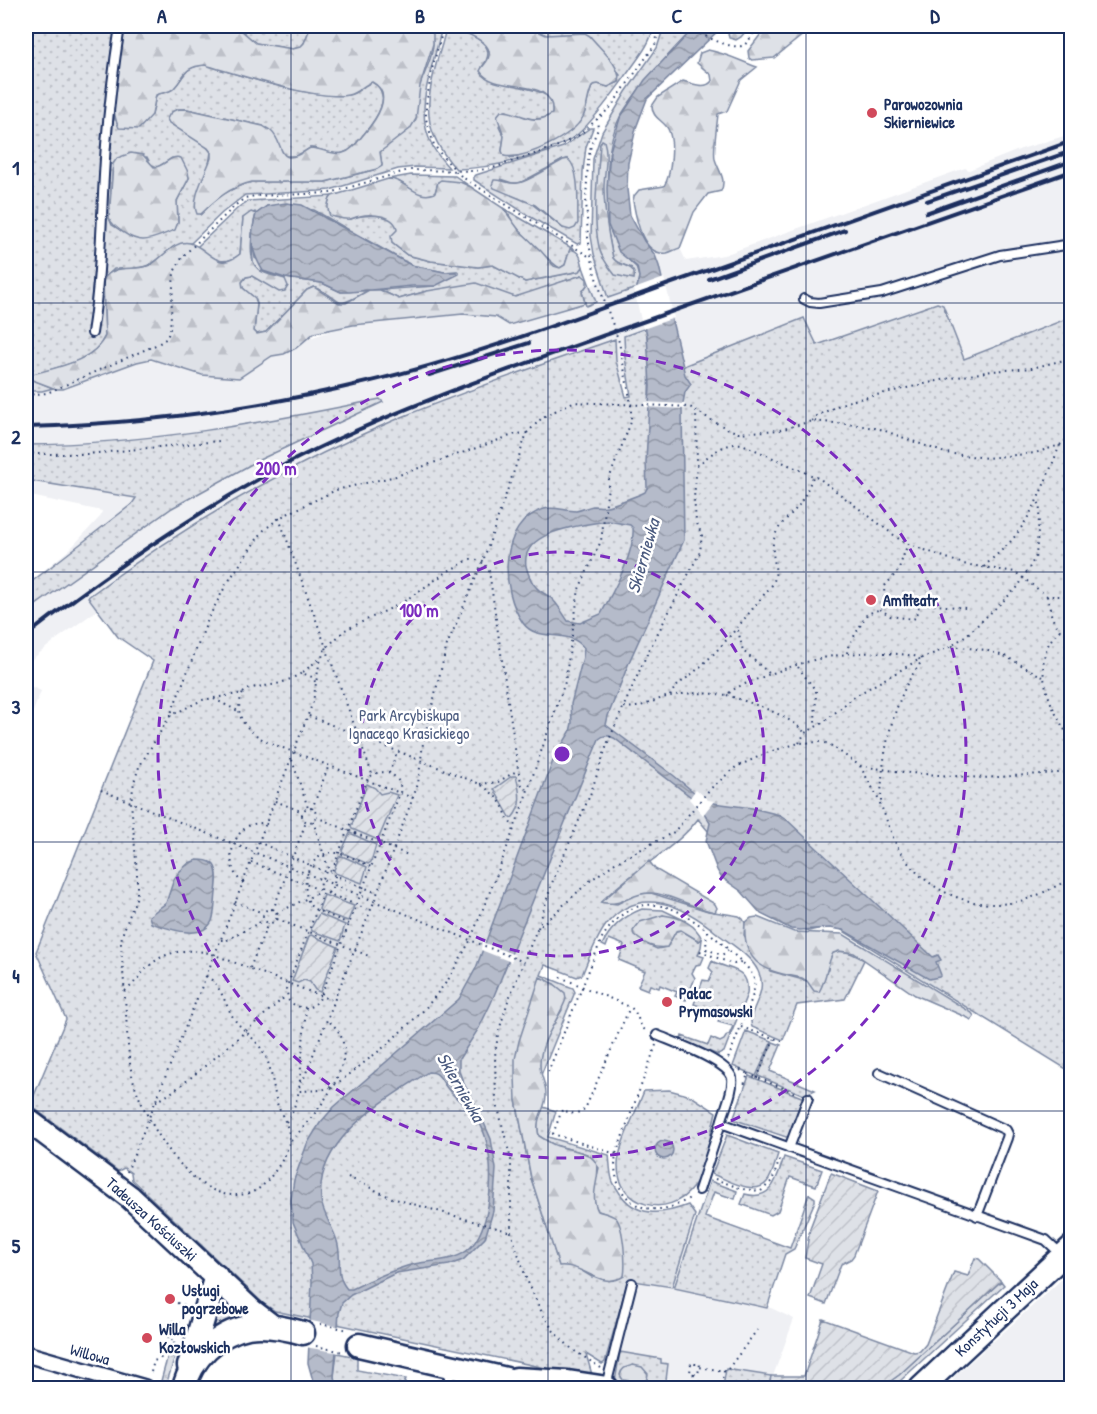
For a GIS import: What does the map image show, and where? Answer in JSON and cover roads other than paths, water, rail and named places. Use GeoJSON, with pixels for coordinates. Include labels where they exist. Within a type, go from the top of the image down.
{"type":"FeatureCollection","features":[{"type":"Feature","properties":{"kind":"street","name":"Tadeusza Kościuszki"},"geometry":{"type":"LineString","coordinates":[[26,1119],[130,1197],[252,1311],[273,1327]]}},
{"type":"Feature","properties":{"kind":"street","name":"Konstytucji 3 Maja"},"geometry":{"type":"LineString","coordinates":[[930,1384],[1067,1251]]}},
{"type":"Feature","properties":{"kind":"street"},"geometry":{"type":"LineString","coordinates":[[185,1384],[192,1352],[216,1276]]}},
{"type":"Feature","properties":{"kind":"street"},"geometry":{"type":"LineString","coordinates":[[185,1384],[201,1354],[229,1334],[246,1327],[273,1327],[311,1334]]}},
{"type":"Feature","properties":{"kind":"street"},"geometry":{"type":"LineString","coordinates":[[352,1343],[450,1377],[534,1389]]}},
{"type":"Feature","properties":{"kind":"street","name":"Willowa"},"geometry":{"type":"LineString","coordinates":[[26,1354],[145,1389]]}},
{"type":"Feature","properties":{"kind":"street"},"geometry":{"type":"LineString","coordinates":[[506,1384],[568,1382],[607,1384]]}},
{"type":"Feature","properties":{"kind":"lane"},"geometry":{"type":"LineString","coordinates":[[92,333],[99,262],[106,134],[120,26]]}},
{"type":"Feature","properties":{"kind":"lane"},"geometry":{"type":"LineString","coordinates":[[804,299],[819,303],[873,296],[1000,255],[1071,244]]}},
{"type":"Feature","properties":{"kind":"lane"},"geometry":{"type":"LineString","coordinates":[[655,1035],[715,1060],[728,1069],[732,1078],[721,1123],[699,1190]]}},
{"type":"Feature","properties":{"kind":"lane"},"geometry":{"type":"LineString","coordinates":[[879,1073],[1006,1130],[1008,1138],[976,1216]]}},
{"type":"Feature","properties":{"kind":"lane"},"geometry":{"type":"LineString","coordinates":[[789,1148],[808,1098]]}},
{"type":"Feature","properties":{"kind":"lane"},"geometry":{"type":"LineString","coordinates":[[721,1123],[1046,1240],[1067,1251]]}},
{"type":"Feature","properties":{"kind":"lane"},"geometry":{"type":"LineString","coordinates":[[607,1384],[632,1283]]}},
{"type":"Feature","properties":{"kind":"water","name":"Skierniewka"},"geometry":{"type":"Polygon","coordinates":[[[693,26],[723,26],[647,99],[636,128],[628,163],[627,189],[630,215],[644,241],[655,255],[659,266],[685,375],[691,384],[685,392],[682,409],[684,540],[630,660],[606,725],[706,802],[752,808],[780,815],[786,819],[933,957],[938,955],[941,960],[936,962],[941,975],[929,979],[843,930],[791,929],[761,914],[741,891],[721,877],[706,841],[710,823],[691,797],[614,738],[601,737],[491,1003],[479,1028],[459,1059],[459,1071],[464,1084],[491,1139],[496,1169],[493,1211],[485,1238],[463,1260],[449,1265],[396,1273],[351,1295],[342,1303],[339,1313],[334,1377],[337,1388],[315,1388],[308,1363],[311,1264],[293,1222],[291,1200],[294,1180],[307,1144],[320,1123],[334,1107],[459,999],[476,968],[554,758],[570,732],[571,704],[584,648],[570,638],[537,633],[523,623],[515,609],[507,576],[511,543],[518,528],[529,517],[544,509],[576,511],[593,506],[607,506],[645,492],[647,488],[650,386],[647,335],[637,288],[639,277],[637,267],[619,252],[608,225],[607,188],[610,151],[620,118],[645,80],[693,26]],[[608,521],[570,528],[543,537],[533,544],[527,554],[526,566],[532,582],[554,600],[568,621],[580,623],[601,614],[627,561],[633,528],[630,525],[608,521]],[[428,1072],[374,1108],[356,1123],[329,1157],[322,1177],[321,1199],[323,1210],[337,1241],[341,1278],[347,1289],[407,1266],[449,1259],[465,1252],[479,1235],[485,1220],[489,1202],[490,1164],[483,1130],[473,1113],[450,1092],[438,1075],[428,1072]]]}},
{"type":"Feature","properties":{"kind":"water"},"geometry":{"type":"Polygon","coordinates":[[[286,203],[302,205],[411,265],[444,272],[459,272],[459,274],[435,286],[341,292],[322,283],[285,278],[263,271],[252,243],[256,214],[267,206],[286,203]]]}},
{"type":"Feature","properties":{"kind":"water"},"geometry":{"type":"Polygon","coordinates":[[[197,860],[210,862],[217,871],[212,921],[207,927],[193,932],[184,932],[151,923],[149,916],[166,903],[174,879],[179,872],[189,863],[197,860]]]}},
{"type":"Feature","properties":{"kind":"water"},"geometry":{"type":"Polygon","coordinates":[[[660,1141],[668,1141],[673,1146],[671,1157],[660,1159],[655,1154],[655,1146],[660,1141]]]}},
{"type":"Feature","properties":{"kind":"railway"},"geometry":{"type":"LineString","coordinates":[[26,427],[198,414],[325,392],[444,362],[1072,141]]}},
{"type":"Feature","properties":{"kind":"railway"},"geometry":{"type":"LineString","coordinates":[[927,201],[1072,151]]}},
{"type":"Feature","properties":{"kind":"railway"},"geometry":{"type":"LineString","coordinates":[[926,213],[1072,161]]}},
{"type":"Feature","properties":{"kind":"railway"},"geometry":{"type":"LineString","coordinates":[[26,636],[120,566],[185,523],[286,464],[364,427],[526,363],[1072,171]]}},
{"type":"Feature","properties":{"kind":"railway"},"geometry":{"type":"LineString","coordinates":[[709,279],[845,230]]}},
{"type":"Feature","properties":{"kind":"railway"},"geometry":{"type":"LineString","coordinates":[[429,375],[529,343]]}},
{"type":"Feature","properties":{"kind":"place","name":"Parowozownia Skierniewice"},"geometry":{"type":"Point","coordinates":[872,113]}},
{"type":"Feature","properties":{"kind":"place","name":"Amfiteatr"},"geometry":{"type":"Point","coordinates":[871,600]}},
{"type":"Feature","properties":{"kind":"place","name":"Pałac Prymasowski"},"geometry":{"type":"Point","coordinates":[667,1002]}},
{"type":"Feature","properties":{"kind":"place","name":"Usługi pogrzebowe"},"geometry":{"type":"Point","coordinates":[170,1299]}},
{"type":"Feature","properties":{"kind":"place","name":"Willa Kozłowskich"},"geometry":{"type":"Point","coordinates":[147,1338]}},
{"type":"Feature","properties":{"kind":"park label","name":"Park Arcybiskupa Ignacego Krasickiego"},"geometry":{"type":"Point","coordinates":[409,724]}}]}
